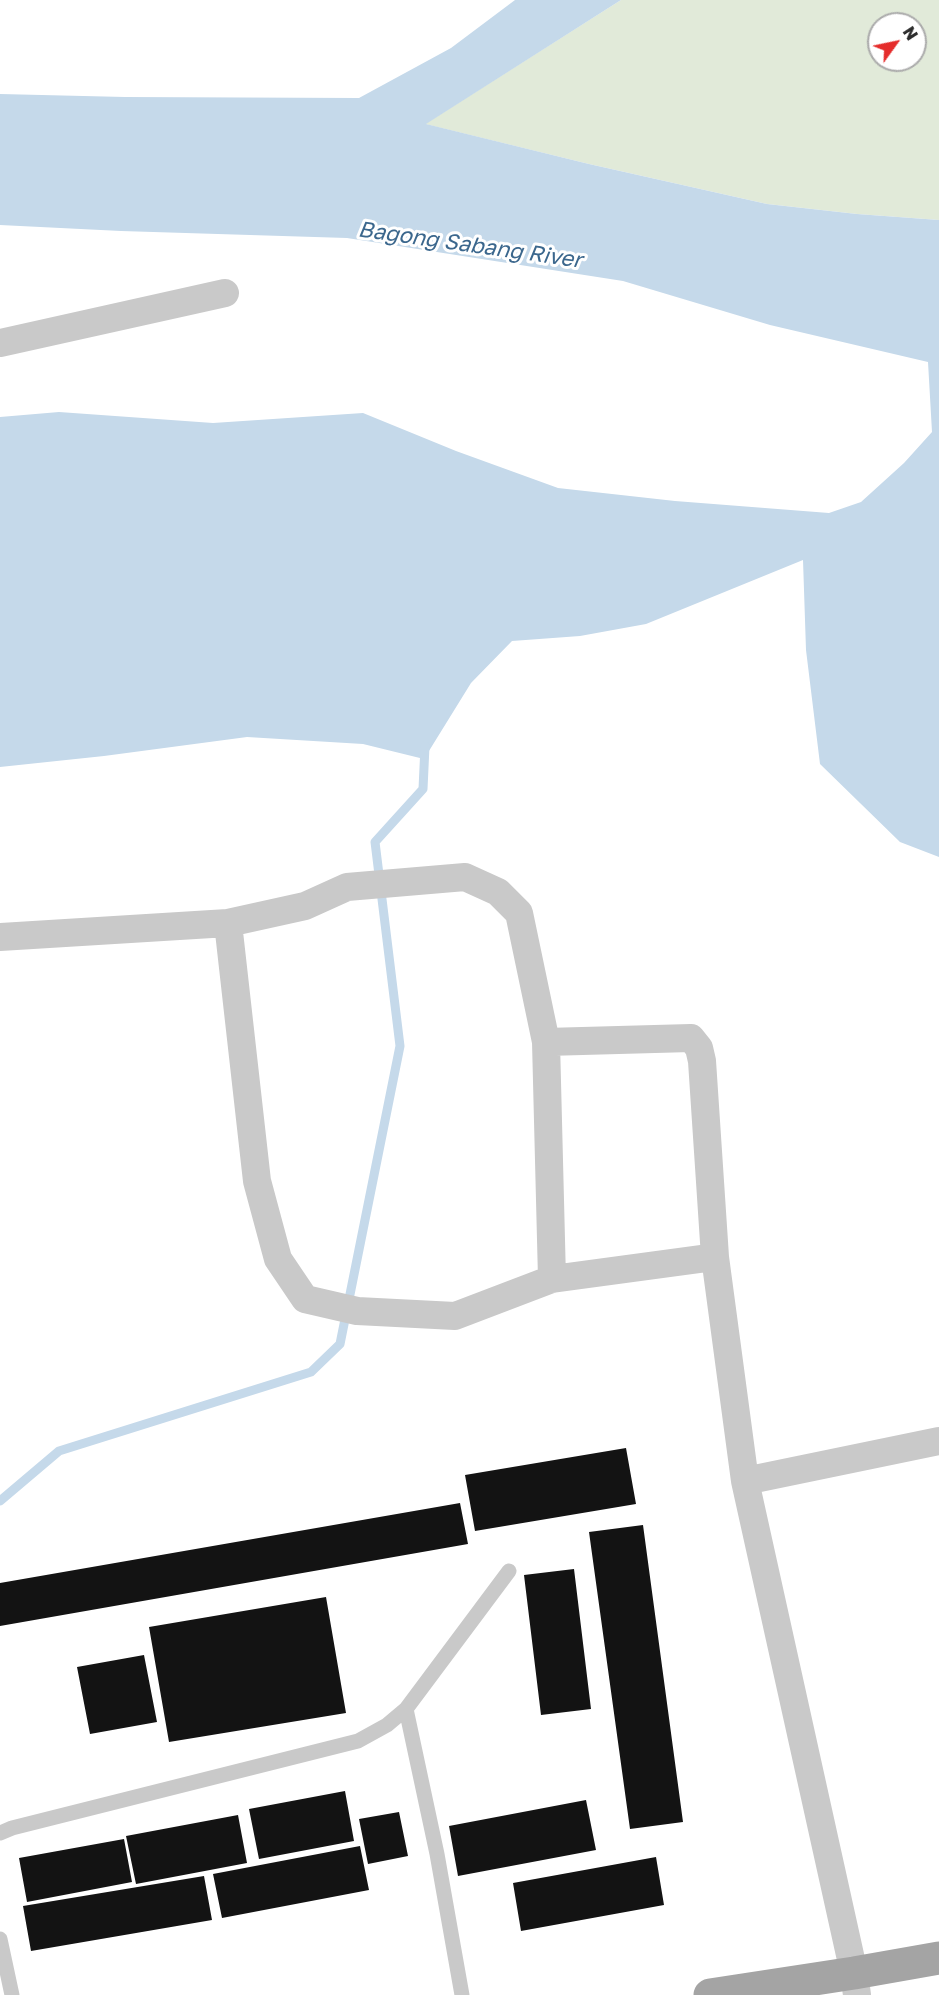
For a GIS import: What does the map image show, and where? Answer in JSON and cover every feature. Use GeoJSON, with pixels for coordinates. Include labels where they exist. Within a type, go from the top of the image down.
{"type":"FeatureCollection","features":[{"type":"Feature","properties":{"kind":"main road"},"geometry":{"type":"LineString","coordinates":[[710,1995],[855,1984],[939,1958]]}},
{"type":"Feature","properties":{"kind":"street"},"geometry":{"type":"LineString","coordinates":[[0,343],[225,293]]}},
{"type":"Feature","properties":{"kind":"street"},"geometry":{"type":"LineString","coordinates":[[0,937],[228,922],[305,906],[347,887],[414,880],[465,877],[498,892],[519,913],[546,1042],[552,1279]]}},
{"type":"Feature","properties":{"kind":"street"},"geometry":{"type":"LineString","coordinates":[[228,922],[257,1181],[278,1259],[305,1299],[348,1309],[455,1316],[552,1279],[715,1257]]}},
{"type":"Feature","properties":{"kind":"street"},"geometry":{"type":"LineString","coordinates":[[546,1042],[691,1038],[699,1048],[702,1061],[715,1257],[745,1481],[855,1984]]}},
{"type":"Feature","properties":{"kind":"street"},"geometry":{"type":"LineString","coordinates":[[745,1481],[939,1441]]}},
{"type":"Feature","properties":{"kind":"lane"},"geometry":{"type":"LineString","coordinates":[[0,1833],[12,1828],[358,1741],[387,1725],[406,1709],[509,1571]]}},
{"type":"Feature","properties":{"kind":"lane"},"geometry":{"type":"LineString","coordinates":[[406,1709],[437,1854],[462,1995]]}},
{"type":"Feature","properties":{"kind":"lane"},"geometry":{"type":"LineString","coordinates":[[0,1939],[12,1995]]}},
{"type":"Feature","properties":{"kind":"green space"},"geometry":{"type":"Polygon","coordinates":[[[621,0],[939,0],[939,220],[767,204],[425,124],[621,0]]]}},
{"type":"Feature","properties":{"kind":"water","name":"Bagong Sabang River"},"geometry":{"type":"Polygon","coordinates":[[[515,0],[621,0],[426,124],[767,204],[939,220],[939,857],[900,842],[820,764],[806,650],[803,560],[646,624],[580,636],[512,641],[471,683],[424,759],[363,744],[247,737],[0,767],[0,417],[59,412],[213,423],[363,413],[456,451],[558,488],[675,501],[829,513],[861,502],[904,463],[932,432],[928,362],[770,325],[623,281],[347,238],[0,225],[0,94],[359,98],[451,48],[515,0]]]}},
{"type":"Feature","properties":{"kind":"building"},"geometry":{"type":"Polygon","coordinates":[[[626,1448],[636,1504],[475,1531],[465,1475],[626,1448]]]}},
{"type":"Feature","properties":{"kind":"building"},"geometry":{"type":"Polygon","coordinates":[[[460,1503],[468,1544],[0,1626],[0,1583],[460,1503]]]}},
{"type":"Feature","properties":{"kind":"building"},"geometry":{"type":"Polygon","coordinates":[[[643,1525],[683,1822],[630,1829],[589,1532],[643,1525]]]}},
{"type":"Feature","properties":{"kind":"building"},"geometry":{"type":"Polygon","coordinates":[[[574,1569],[591,1709],[541,1715],[524,1575],[574,1569]]]}},
{"type":"Feature","properties":{"kind":"building"},"geometry":{"type":"Polygon","coordinates":[[[326,1597],[346,1713],[169,1742],[149,1627],[326,1597]]]}},
{"type":"Feature","properties":{"kind":"building"},"geometry":{"type":"Polygon","coordinates":[[[144,1655],[157,1722],[90,1734],[77,1667],[144,1655]]]}},
{"type":"Feature","properties":{"kind":"building"},"geometry":{"type":"Polygon","coordinates":[[[345,1791],[354,1841],[259,1859],[249,1809],[345,1791]]]}},
{"type":"Feature","properties":{"kind":"building"},"geometry":{"type":"Polygon","coordinates":[[[586,1800],[596,1850],[458,1876],[449,1826],[586,1800]]]}},
{"type":"Feature","properties":{"kind":"building"},"geometry":{"type":"Polygon","coordinates":[[[399,1812],[408,1856],[368,1864],[359,1819],[399,1812]]]}},
{"type":"Feature","properties":{"kind":"building"},"geometry":{"type":"Polygon","coordinates":[[[238,1815],[247,1863],[136,1884],[126,1836],[238,1815]]]}},
{"type":"Feature","properties":{"kind":"building"},"geometry":{"type":"Polygon","coordinates":[[[124,1839],[132,1882],[27,1902],[19,1858],[124,1839]]]}},
{"type":"Feature","properties":{"kind":"building"},"geometry":{"type":"Polygon","coordinates":[[[360,1846],[369,1890],[222,1918],[213,1874],[360,1846]]]}},
{"type":"Feature","properties":{"kind":"building"},"geometry":{"type":"Polygon","coordinates":[[[656,1857],[664,1905],[521,1931],[513,1883],[656,1857]]]}},
{"type":"Feature","properties":{"kind":"building"},"geometry":{"type":"Polygon","coordinates":[[[204,1876],[212,1920],[31,1951],[23,1906],[204,1876]]]}},
{"type":"Feature","properties":{"kind":"waterway"},"geometry":{"type":"LineString","coordinates":[[0,1501],[59,1451],[311,1372],[340,1344],[400,1046],[375,842],[423,789],[425,746]]}}]}
